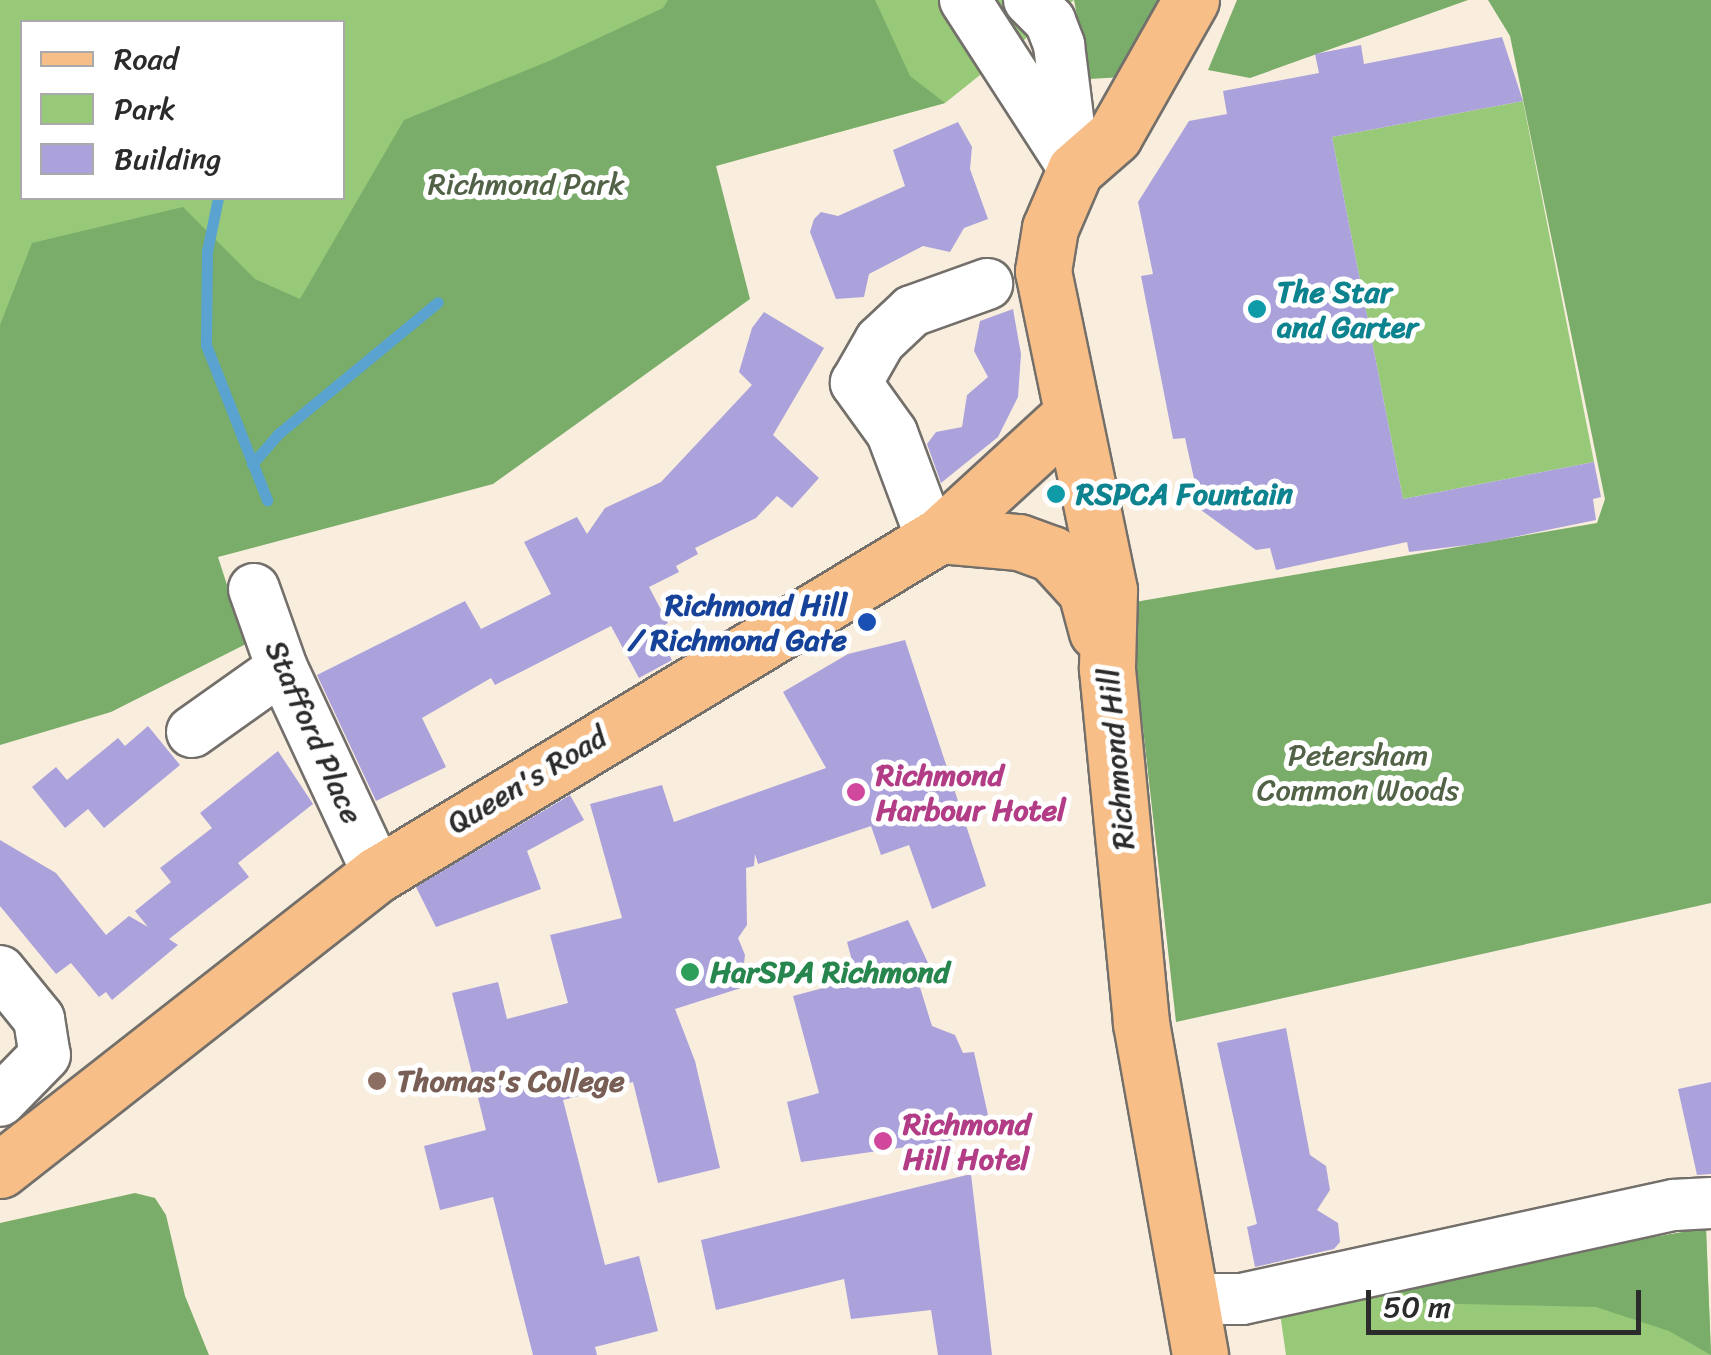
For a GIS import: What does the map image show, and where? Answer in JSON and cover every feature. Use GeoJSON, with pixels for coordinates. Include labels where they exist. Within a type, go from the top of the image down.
{"type":"FeatureCollection","features":[{"type":"Feature","properties":{"kind":"main road"},"geometry":{"type":"LineString","coordinates":[[1075,170],[1114,136],[1191,0]]}},
{"type":"Feature","properties":{"kind":"main road","name":"Richmond Hill"},"geometry":{"type":"LineString","coordinates":[[1075,170],[1050,228],[1043,270],[1070,416],[1109,590],[1107,669],[1141,1022],[1200,1355]]}},
{"type":"Feature","properties":{"kind":"main road","name":"Queen's Road"},"geometry":{"type":"LineString","coordinates":[[0,1170],[378,874],[936,537],[1070,416]]}},
{"type":"Feature","properties":{"kind":"main road"},"geometry":{"type":"LineString","coordinates":[[936,537],[1019,542],[1052,554],[1086,591],[1107,669]]}},
{"type":"Feature","properties":{"kind":"street"},"geometry":{"type":"LineString","coordinates":[[965,0],[1075,170]]}},
{"type":"Feature","properties":{"kind":"street"},"geometry":{"type":"LineString","coordinates":[[1001,0],[1064,89]]}},
{"type":"Feature","properties":{"kind":"street"},"geometry":{"type":"LineString","coordinates":[[1030,0],[1050,21],[1075,170]]}},
{"type":"Feature","properties":{"kind":"street"},"geometry":{"type":"LineString","coordinates":[[936,537],[892,434],[856,383],[880,341],[912,312],[987,284]]}},
{"type":"Feature","properties":{"kind":"street","name":"Stafford Place"},"geometry":{"type":"LineString","coordinates":[[254,589],[282,668],[378,874]]}},
{"type":"Feature","properties":{"kind":"street"},"geometry":{"type":"LineString","coordinates":[[192,732],[282,668]]}},
{"type":"Feature","properties":{"kind":"street"},"geometry":{"type":"LineString","coordinates":[[0,971],[39,1019],[45,1055],[0,1102]]}},
{"type":"Feature","properties":{"kind":"street"},"geometry":{"type":"LineString","coordinates":[[1191,1298],[1242,1299],[1674,1205],[1711,1203]]}},
{"type":"Feature","properties":{"kind":"green space","name":"Richmond Park"},"geometry":{"type":"Polygon","coordinates":[[[0,0],[1074,0],[945,103],[715,166],[0,607],[0,0]]]}},
{"type":"Feature","properties":{"kind":"green space","name":"Richmond Park"},"geometry":{"type":"Polygon","coordinates":[[[668,0],[875,0],[910,76],[945,103],[716,166],[750,299],[493,484],[218,557],[246,644],[111,712],[0,745],[0,325],[32,243],[183,207],[255,279],[300,299],[404,120],[549,61],[663,8],[668,0]]]}},
{"type":"Feature","properties":{"kind":"green space"},"geometry":{"type":"Polygon","coordinates":[[[1074,0],[1168,0],[1124,77],[1089,79],[1074,0]]]}},
{"type":"Feature","properties":{"kind":"green space"},"geometry":{"type":"Polygon","coordinates":[[[1237,0],[1468,0],[1250,78],[1208,70],[1237,0]]]}},
{"type":"Feature","properties":{"kind":"green space","name":"Petersham Common Woods"},"geometry":{"type":"Polygon","coordinates":[[[1488,0],[1711,0],[1711,903],[1176,1022],[1129,603],[1597,523],[1605,499],[1510,36],[1488,0]]]}},
{"type":"Feature","properties":{"kind":"green space"},"geometry":{"type":"Polygon","coordinates":[[[1523,101],[1594,462],[1403,499],[1332,137],[1523,101]]]}},
{"type":"Feature","properties":{"kind":"green space"},"geometry":{"type":"Polygon","coordinates":[[[135,1193],[155,1198],[166,1215],[185,1296],[209,1355],[0,1355],[0,1223],[135,1193]]]}},
{"type":"Feature","properties":{"kind":"green space"},"geometry":{"type":"Polygon","coordinates":[[[1706,1228],[1711,1355],[1286,1355],[1279,1306],[1706,1228]]]}},
{"type":"Feature","properties":{"kind":"green space"},"geometry":{"type":"Polygon","coordinates":[[[1706,1228],[1711,1355],[1669,1331],[1596,1307],[1420,1303],[1386,1283],[1706,1228]]]}},
{"type":"Feature","properties":{"kind":"building","name":"The Star and Garter"},"geometry":{"type":"Polygon","coordinates":[[[1502,37],[1523,101],[1332,137],[1403,499],[1594,462],[1601,497],[1593,499],[1596,520],[1484,543],[1409,552],[1407,542],[1276,570],[1270,548],[1256,550],[1201,510],[1185,438],[1173,439],[1141,276],[1153,274],[1138,202],[1189,121],[1227,114],[1223,91],[1319,73],[1315,54],[1361,45],[1364,64],[1502,37]]]}},
{"type":"Feature","properties":{"kind":"building"},"geometry":{"type":"Polygon","coordinates":[[[958,122],[972,147],[970,169],[988,219],[964,228],[950,252],[923,246],[869,274],[864,297],[836,299],[810,232],[814,219],[821,212],[838,216],[905,186],[893,150],[958,122]]]}},
{"type":"Feature","properties":{"kind":"building"},"geometry":{"type":"Polygon","coordinates":[[[1013,309],[1021,354],[1018,397],[998,437],[941,483],[927,444],[936,432],[962,427],[967,395],[988,377],[974,351],[980,321],[1013,309]]]}},
{"type":"Feature","properties":{"kind":"building"},"geometry":{"type":"Polygon","coordinates":[[[764,312],[824,348],[773,435],[819,478],[792,508],[777,496],[756,518],[695,548],[698,554],[676,566],[679,572],[649,587],[668,623],[656,630],[672,660],[639,678],[611,626],[495,685],[491,678],[422,718],[446,767],[376,801],[317,675],[465,601],[481,629],[551,594],[524,542],[577,517],[587,534],[605,508],[661,482],[752,385],[739,372],[752,328],[764,312]]]}},
{"type":"Feature","properties":{"kind":"building"},"geometry":{"type":"Polygon","coordinates":[[[905,640],[986,886],[932,909],[909,845],[881,855],[871,826],[758,864],[755,854],[754,866],[746,868],[747,925],[738,938],[745,955],[741,988],[675,1009],[695,1061],[720,1168],[658,1183],[633,1082],[563,1100],[605,1265],[639,1256],[658,1331],[595,1347],[597,1355],[533,1355],[493,1197],[440,1210],[424,1146],[486,1130],[452,993],[498,982],[507,1019],[568,1003],[550,935],[622,918],[590,804],[662,785],[674,822],[826,768],[783,692],[848,654],[905,640]]]}},
{"type":"Feature","properties":{"kind":"building"},"geometry":{"type":"Polygon","coordinates":[[[148,726],[180,765],[104,828],[88,809],[65,828],[32,787],[56,767],[67,780],[118,738],[125,746],[148,726]]]}},
{"type":"Feature","properties":{"kind":"building"},"geometry":{"type":"Polygon","coordinates":[[[278,751],[313,804],[238,863],[249,877],[169,939],[178,945],[112,1000],[106,992],[99,997],[71,963],[56,974],[0,906],[0,840],[56,873],[106,935],[129,916],[148,927],[135,911],[171,882],[160,868],[212,828],[200,813],[278,751]]]}},
{"type":"Feature","properties":{"kind":"building"},"geometry":{"type":"Polygon","coordinates":[[[570,795],[584,820],[527,851],[541,889],[436,927],[416,887],[570,795]]]}},
{"type":"Feature","properties":{"kind":"building"},"geometry":{"type":"Polygon","coordinates":[[[908,920],[928,963],[914,968],[932,1026],[955,1035],[963,1053],[974,1052],[988,1115],[965,1123],[969,1138],[801,1162],[787,1102],[819,1093],[793,996],[857,979],[847,942],[908,920]]]}},
{"type":"Feature","properties":{"kind":"building"},"geometry":{"type":"Polygon","coordinates":[[[1286,1028],[1310,1155],[1326,1166],[1330,1190],[1317,1210],[1338,1223],[1340,1242],[1334,1249],[1255,1267],[1247,1227],[1257,1224],[1217,1043],[1286,1028]]]}},
{"type":"Feature","properties":{"kind":"building"},"geometry":{"type":"Polygon","coordinates":[[[1711,1082],[1711,1174],[1697,1175],[1678,1089],[1711,1082]]]}},
{"type":"Feature","properties":{"kind":"building"},"geometry":{"type":"Polygon","coordinates":[[[971,1174],[992,1355],[938,1355],[931,1310],[851,1319],[844,1279],[716,1310],[701,1240],[971,1174]]]}},
{"type":"Feature","properties":{"kind":"waterway"},"geometry":{"type":"LineString","coordinates":[[218,200],[207,251],[206,345],[267,500]]}},
{"type":"Feature","properties":{"kind":"waterway"},"geometry":{"type":"LineString","coordinates":[[252,464],[278,434],[438,302]]}},
{"type":"Feature","properties":{"kind":"place","name":"The Star and Garter"},"geometry":{"type":"Point","coordinates":[1257,309]}},
{"type":"Feature","properties":{"kind":"place","name":"RSPCA Fountain"},"geometry":{"type":"Point","coordinates":[1056,494]}},
{"type":"Feature","properties":{"kind":"place","name":"Richmond Hill / Richmond Gate"},"geometry":{"type":"Point","coordinates":[867,622]}},
{"type":"Feature","properties":{"kind":"place","name":"Richmond Harbour Hotel"},"geometry":{"type":"Point","coordinates":[856,792]}},
{"type":"Feature","properties":{"kind":"place","name":"HarSPA Richmond"},"geometry":{"type":"Point","coordinates":[690,972]}},
{"type":"Feature","properties":{"kind":"place","name":"Thomas's College"},"geometry":{"type":"Point","coordinates":[377,1081]}},
{"type":"Feature","properties":{"kind":"place","name":"Richmond Hill Hotel"},"geometry":{"type":"Point","coordinates":[883,1141]}}]}
